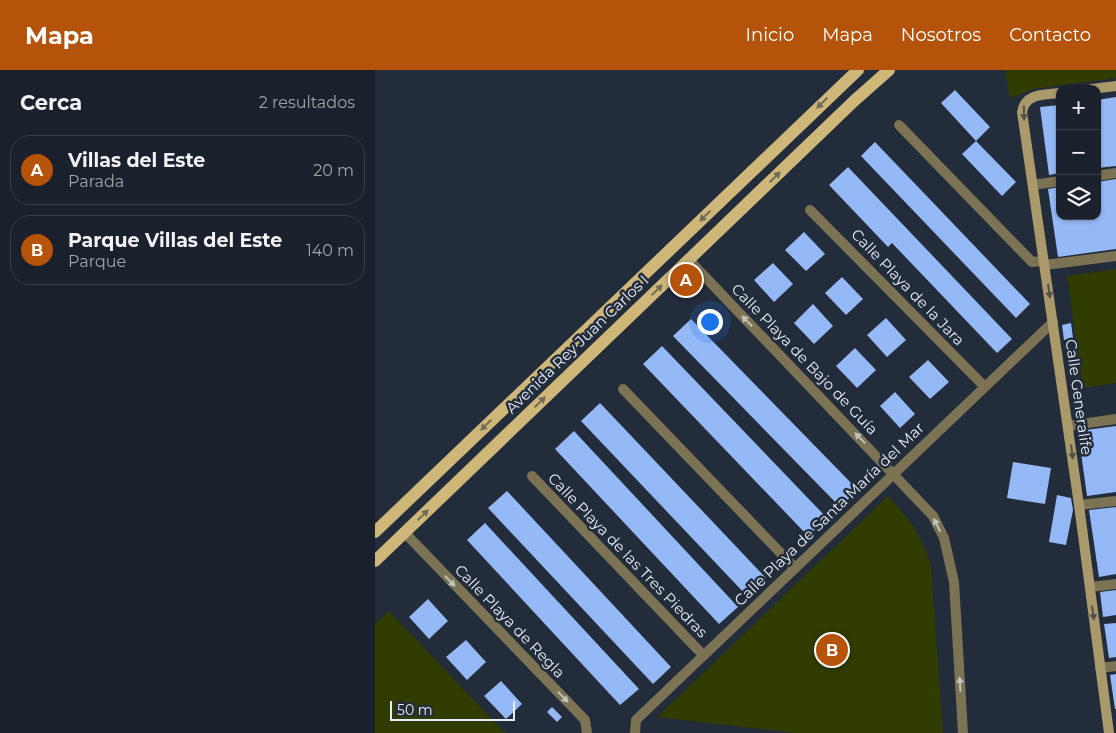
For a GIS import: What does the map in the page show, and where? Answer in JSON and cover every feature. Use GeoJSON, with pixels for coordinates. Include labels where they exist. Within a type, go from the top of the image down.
{"type":"FeatureCollection","features":[{"type":"Feature","properties":{"kind":"main road","name":"Avenida Rey Juan Carlos I"},"geometry":{"type":"LineString","coordinates":[[375,532],[857,70]]}},
{"type":"Feature","properties":{"kind":"main road","name":"Avenida Rey Juan Carlos I"},"geometry":{"type":"LineString","coordinates":[[375,561],[889,70]]}},
{"type":"Feature","properties":{"kind":"street"},"geometry":{"type":"LineString","coordinates":[[1101,88],[1116,86]]}},
{"type":"Feature","properties":{"kind":"street","name":"Calle Generalife"},"geometry":{"type":"LineString","coordinates":[[1056,94],[1031,97],[1024,104],[1022,112],[1068,426],[1109,733]]}},
{"type":"Feature","properties":{"kind":"street"},"geometry":{"type":"LineString","coordinates":[[899,124],[1032,262],[1045,263],[1116,256]]}},
{"type":"Feature","properties":{"kind":"street"},"geometry":{"type":"LineString","coordinates":[[1101,175],[1116,173]]}},
{"type":"Feature","properties":{"kind":"street"},"geometry":{"type":"LineString","coordinates":[[1033,185],[1056,182]]}},
{"type":"Feature","properties":{"kind":"street","name":"Calle Playa de la Jara"},"geometry":{"type":"LineString","coordinates":[[811,210],[984,386]]}},
{"type":"Feature","properties":{"kind":"street","name":"Calle Playa de Bajo de Guía"},"geometry":{"type":"LineString","coordinates":[[689,260],[933,516],[944,538],[951,559],[963,733]]}},
{"type":"Feature","properties":{"kind":"street","name":"Calle Playa de Santa María del Mar"},"geometry":{"type":"LineString","coordinates":[[635,733],[636,720],[1053,322]]}},
{"type":"Feature","properties":{"kind":"street"},"geometry":{"type":"LineString","coordinates":[[623,389],[795,568]]}},
{"type":"Feature","properties":{"kind":"street"},"geometry":{"type":"LineString","coordinates":[[1068,426],[1116,419]]}},
{"type":"Feature","properties":{"kind":"street","name":"Calle Playa de las Tres Piedras"},"geometry":{"type":"LineString","coordinates":[[532,476],[703,655]]}},
{"type":"Feature","properties":{"kind":"street"},"geometry":{"type":"LineString","coordinates":[[1079,506],[1116,501]]}},
{"type":"Feature","properties":{"kind":"street","name":"Calle Playa de Regla"},"geometry":{"type":"LineString","coordinates":[[405,533],[585,720],[587,733]]}},
{"type":"Feature","properties":{"kind":"street"},"geometry":{"type":"LineString","coordinates":[[1090,587],[1116,584]]}},
{"type":"Feature","properties":{"kind":"street"},"geometry":{"type":"LineString","coordinates":[[1101,668],[1116,666]]}},
{"type":"Feature","properties":{"kind":"green space"},"geometry":{"type":"Polygon","coordinates":[[[1005,70],[1116,70],[1116,78],[1033,89],[1010,98],[1005,70]]]}},
{"type":"Feature","properties":{"kind":"green space"},"geometry":{"type":"Polygon","coordinates":[[[1116,269],[1116,383],[1083,388],[1067,276],[1116,269]]]}},
{"type":"Feature","properties":{"kind":"green space"},"geometry":{"type":"Polygon","coordinates":[[[888,496],[914,528],[924,546],[931,566],[943,733],[795,733],[657,717],[888,496]]]}},
{"type":"Feature","properties":{"kind":"green space"},"geometry":{"type":"Polygon","coordinates":[[[389,611],[505,733],[375,733],[375,624],[389,611]]]}},
{"type":"Feature","properties":{"kind":"building"},"geometry":{"type":"Polygon","coordinates":[[[955,90],[990,127],[976,141],[941,103],[955,90]]]}},
{"type":"Feature","properties":{"kind":"building"},"geometry":{"type":"Polygon","coordinates":[[[1116,97],[1116,166],[1101,168],[1101,99],[1116,97]]]}},
{"type":"Feature","properties":{"kind":"building"},"geometry":{"type":"Polygon","coordinates":[[[1056,105],[1056,174],[1049,175],[1040,107],[1056,105]]]}},
{"type":"Feature","properties":{"kind":"building"},"geometry":{"type":"Polygon","coordinates":[[[976,141],[1016,182],[1002,196],[962,154],[976,141]]]}},
{"type":"Feature","properties":{"kind":"building"},"geometry":{"type":"Polygon","coordinates":[[[875,142],[1030,304],[1016,318],[861,156],[875,142]]]}},
{"type":"Feature","properties":{"kind":"building"},"geometry":{"type":"Polygon","coordinates":[[[848,167],[1012,339],[997,353],[892,243],[888,247],[829,185],[848,167]]]}},
{"type":"Feature","properties":{"kind":"building"},"geometry":{"type":"Polygon","coordinates":[[[1116,179],[1116,249],[1058,257],[1048,189],[1056,188],[1056,220],[1101,220],[1101,181],[1116,179]]]}},
{"type":"Feature","properties":{"kind":"building"},"geometry":{"type":"Polygon","coordinates":[[[804,232],[825,254],[806,271],[785,250],[804,232]]]}},
{"type":"Feature","properties":{"kind":"building"},"geometry":{"type":"Polygon","coordinates":[[[773,263],[793,284],[774,302],[754,280],[773,263]]]}},
{"type":"Feature","properties":{"kind":"building"},"geometry":{"type":"Polygon","coordinates":[[[842,277],[863,299],[846,315],[825,293],[842,277]]]}},
{"type":"Feature","properties":{"kind":"building"},"geometry":{"type":"Polygon","coordinates":[[[813,304],[833,326],[814,344],[794,323],[813,304]]]}},
{"type":"Feature","properties":{"kind":"building"},"geometry":{"type":"Polygon","coordinates":[[[886,318],[906,340],[887,357],[867,335],[886,318]]]}},
{"type":"Feature","properties":{"kind":"building"},"geometry":{"type":"Polygon","coordinates":[[[691,319],[858,490],[840,507],[673,336],[691,319]]]}},
{"type":"Feature","properties":{"kind":"building"},"geometry":{"type":"Polygon","coordinates":[[[1071,323],[1073,338],[1064,340],[1062,325],[1071,323]]]}},
{"type":"Feature","properties":{"kind":"building"},"geometry":{"type":"Polygon","coordinates":[[[662,346],[827,518],[808,536],[643,364],[662,346]]]}},
{"type":"Feature","properties":{"kind":"building"},"geometry":{"type":"Polygon","coordinates":[[[855,348],[876,370],[857,388],[836,366],[855,348]]]}},
{"type":"Feature","properties":{"kind":"building"},"geometry":{"type":"Polygon","coordinates":[[[928,360],[949,382],[930,399],[909,377],[928,360]]]}},
{"type":"Feature","properties":{"kind":"building"},"geometry":{"type":"Polygon","coordinates":[[[895,392],[915,414],[900,428],[880,406],[895,392]]]}},
{"type":"Feature","properties":{"kind":"building"},"geometry":{"type":"Polygon","coordinates":[[[600,403],[766,578],[747,596],[581,421],[600,403]]]}},
{"type":"Feature","properties":{"kind":"building"},"geometry":{"type":"Polygon","coordinates":[[[1116,426],[1116,492],[1087,496],[1078,431],[1116,426]]]}},
{"type":"Feature","properties":{"kind":"building"},"geometry":{"type":"Polygon","coordinates":[[[574,431],[738,607],[719,624],[555,449],[574,431]]]}},
{"type":"Feature","properties":{"kind":"building"},"geometry":{"type":"Polygon","coordinates":[[[1013,462],[1051,468],[1045,504],[1007,498],[1013,462]]]}},
{"type":"Feature","properties":{"kind":"building"},"geometry":{"type":"Polygon","coordinates":[[[507,491],[671,667],[653,684],[488,508],[507,491]]]}},
{"type":"Feature","properties":{"kind":"building"},"geometry":{"type":"Polygon","coordinates":[[[1057,495],[1071,498],[1073,510],[1066,545],[1049,542],[1057,495]]]}},
{"type":"Feature","properties":{"kind":"building"},"geometry":{"type":"Polygon","coordinates":[[[1116,507],[1116,574],[1099,577],[1089,510],[1116,507]]]}},
{"type":"Feature","properties":{"kind":"building"},"geometry":{"type":"Polygon","coordinates":[[[485,523],[639,689],[620,705],[467,540],[485,523]]]}},
{"type":"Feature","properties":{"kind":"building"},"geometry":{"type":"Polygon","coordinates":[[[1116,590],[1116,615],[1103,617],[1100,592],[1116,590]]]}},
{"type":"Feature","properties":{"kind":"building"},"geometry":{"type":"Polygon","coordinates":[[[428,599],[448,621],[429,639],[409,617],[428,599]]]}},
{"type":"Feature","properties":{"kind":"building"},"geometry":{"type":"Polygon","coordinates":[[[1116,623],[1116,657],[1109,658],[1104,624],[1116,623]]]}},
{"type":"Feature","properties":{"kind":"building"},"geometry":{"type":"Polygon","coordinates":[[[466,640],[486,662],[467,680],[446,657],[466,640]]]}},
{"type":"Feature","properties":{"kind":"building"},"geometry":{"type":"Polygon","coordinates":[[[1116,674],[1116,709],[1115,709],[1110,675],[1116,674]]]}},
{"type":"Feature","properties":{"kind":"building"},"geometry":{"type":"Polygon","coordinates":[[[501,681],[522,704],[506,719],[484,696],[501,681]]]}},
{"type":"Feature","properties":{"kind":"building"},"geometry":{"type":"Polygon","coordinates":[[[552,707],[562,717],[557,722],[547,712],[552,707]]]}},
{"type":"Feature","properties":{"kind":"place","name":"Villas del Este"},"geometry":{"type":"Point","coordinates":[686,280]}},
{"type":"Feature","properties":{"kind":"place","name":"Parque Villas del Este"},"geometry":{"type":"Point","coordinates":[832,650]}}]}
